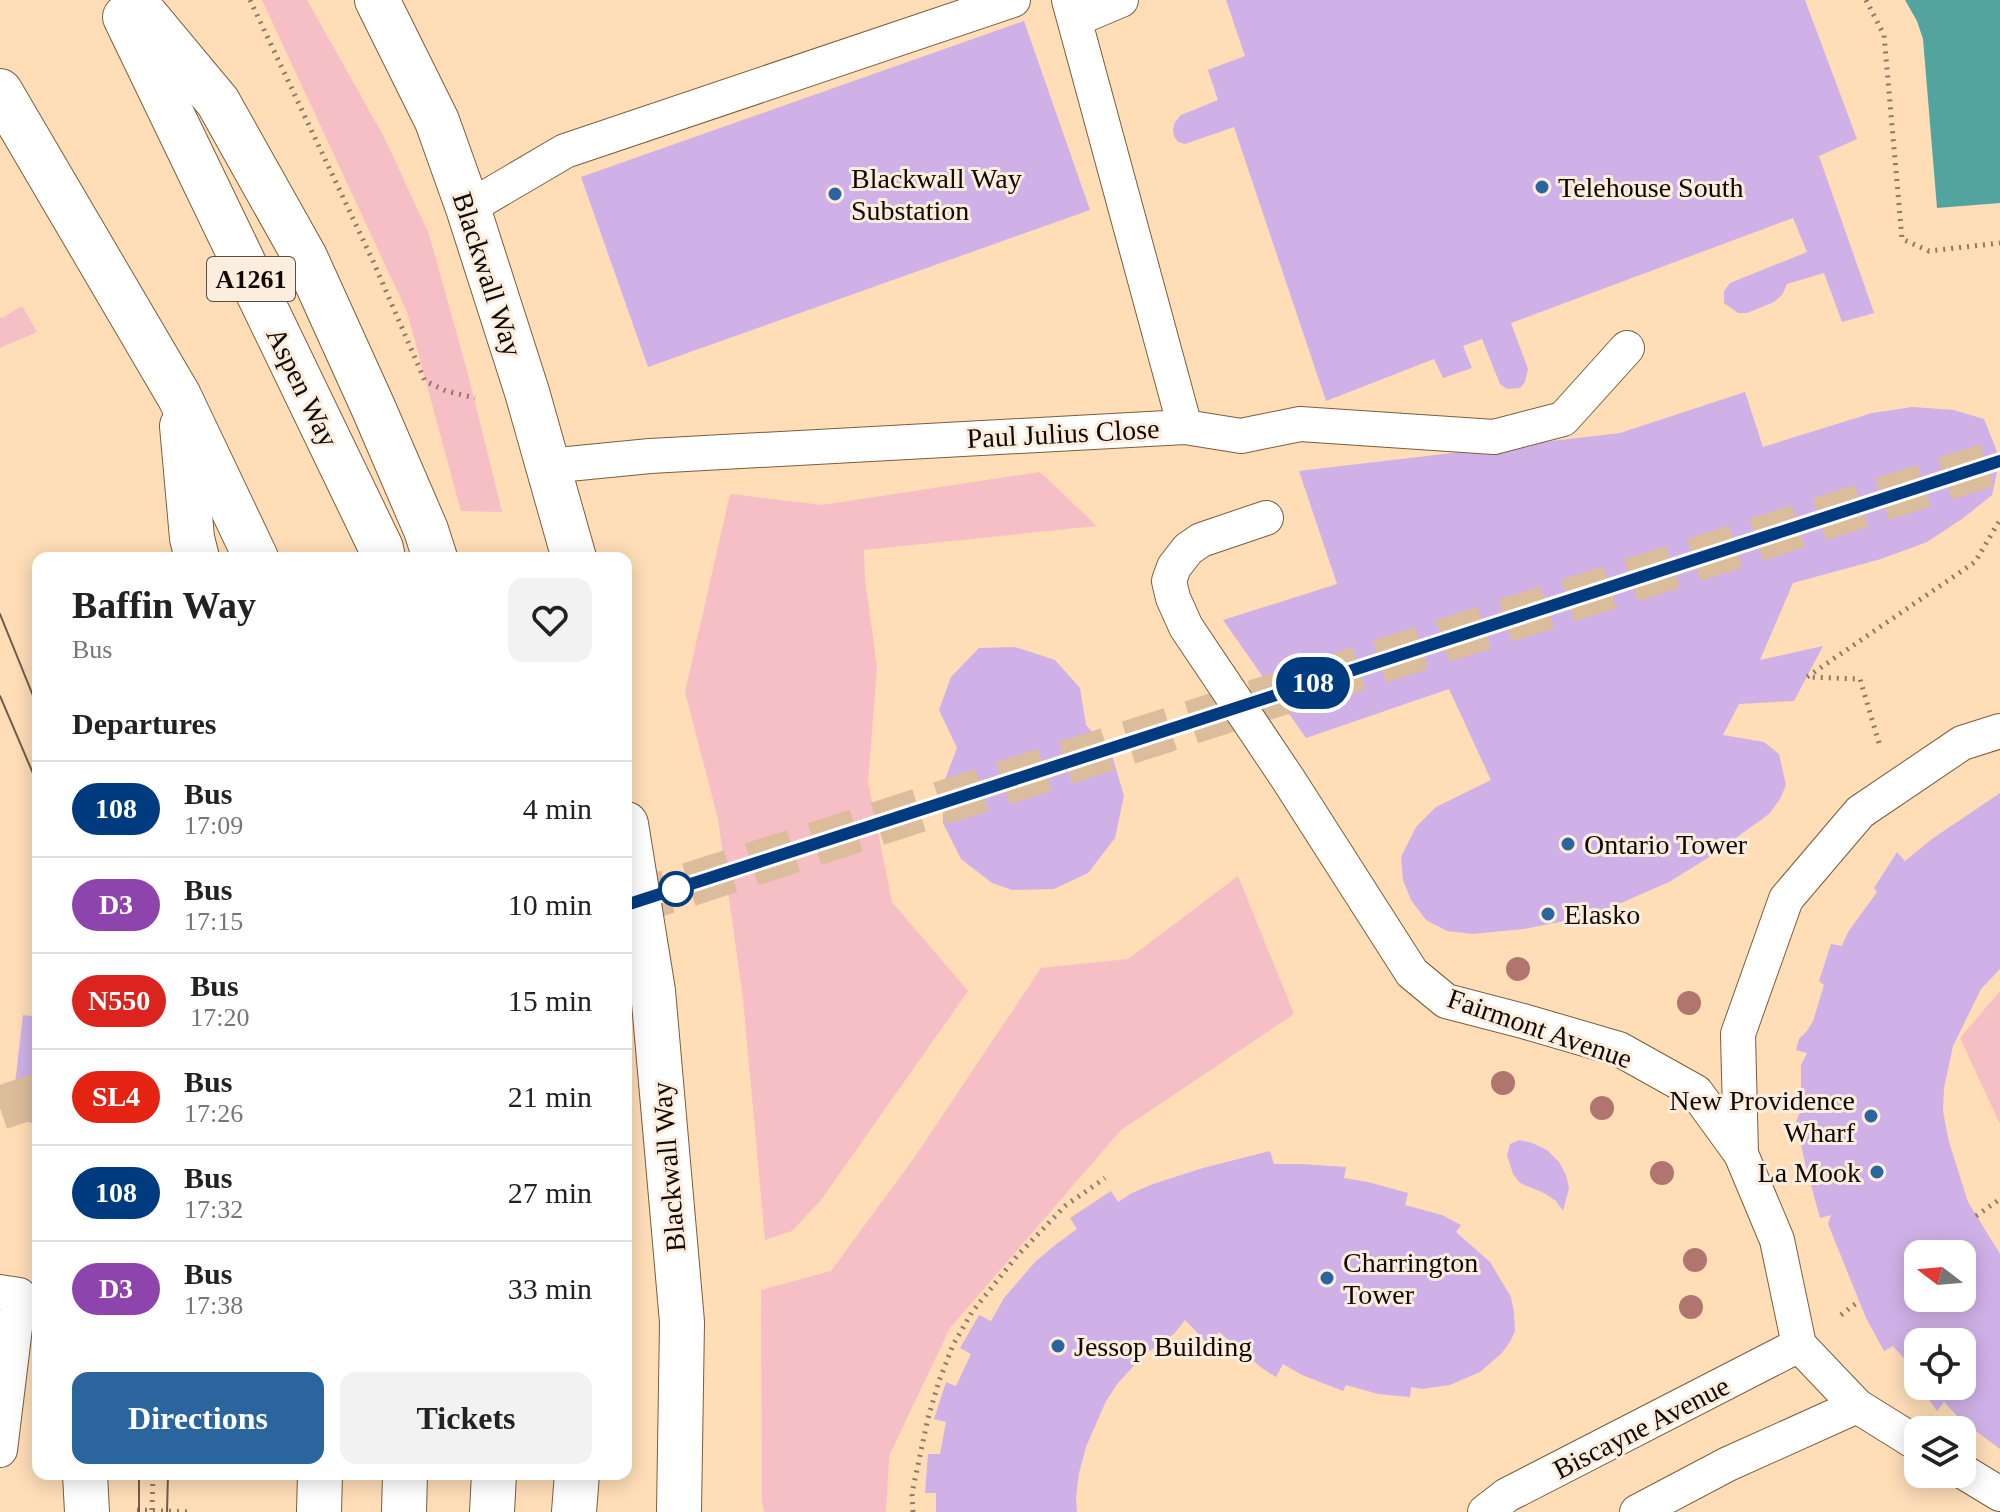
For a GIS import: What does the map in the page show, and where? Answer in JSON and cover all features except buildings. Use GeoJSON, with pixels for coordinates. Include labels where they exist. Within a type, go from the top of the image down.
{"type":"FeatureCollection","features":[{"type":"Feature","properties":{"kind":"main road","name":"Aspen Way"},"geometry":{"type":"LineString","coordinates":[[117,0],[382,552]]}},
{"type":"Feature","properties":{"kind":"main road","name":"A1261"},"geometry":{"type":"LineString","coordinates":[[133,0],[218,102],[305,257],[379,421],[433,552]]}},
{"type":"Feature","properties":{"kind":"main road","name":"Blackwall Way"},"geometry":{"type":"LineString","coordinates":[[377,0],[437,121],[468,208],[527,392],[572,552]]}},
{"type":"Feature","properties":{"kind":"main road"},"geometry":{"type":"LineString","coordinates":[[0,91],[179,396],[253,552]]}},
{"type":"Feature","properties":{"kind":"main road"},"geometry":{"type":"LineString","coordinates":[[179,396],[196,552]]}},
{"type":"Feature","properties":{"kind":"main road","name":"Blackwall Way"},"geometry":{"type":"LineString","coordinates":[[632,861],[653,991],[682,1322],[679,1512]]}},
{"type":"Feature","properties":{"kind":"main road"},"geometry":{"type":"LineString","coordinates":[[88,1480],[106,1511]]}},
{"type":"Feature","properties":{"kind":"main road"},"geometry":{"type":"LineString","coordinates":[[319,1512],[320,1480]]}},
{"type":"Feature","properties":{"kind":"main road"},"geometry":{"type":"LineString","coordinates":[[404,1512],[405,1480]]}},
{"type":"Feature","properties":{"kind":"main road"},"geometry":{"type":"LineString","coordinates":[[492,1512],[494,1480]]}},
{"type":"Feature","properties":{"kind":"main road"},"geometry":{"type":"LineString","coordinates":[[574,1512],[577,1480]]}},
{"type":"Feature","properties":{"kind":"lane"},"geometry":{"type":"LineString","coordinates":[[468,208],[565,151],[1013,0]]}},
{"type":"Feature","properties":{"kind":"lane"},"geometry":{"type":"LineString","coordinates":[[1073,10],[1121,0]]}},
{"type":"Feature","properties":{"kind":"lane","name":"Paul Julius Close"},"geometry":{"type":"LineString","coordinates":[[548,466],[665,455],[1185,427],[1073,10]]}},
{"type":"Feature","properties":{"kind":"lane"},"geometry":{"type":"LineString","coordinates":[[1185,427],[1241,436],[1300,424],[1494,437],[1563,419],[1627,348]]}},
{"type":"Feature","properties":{"kind":"lane","name":"Fairmont Avenue"},"geometry":{"type":"LineString","coordinates":[[1266,518],[1201,540],[1188,549],[1174,567],[1169,581],[1186,627],[1412,973],[1446,1001],[1619,1049],[1696,1092],[1741,1154],[1777,1240],[1799,1345]]}},
{"type":"Feature","properties":{"kind":"lane"},"geometry":{"type":"LineString","coordinates":[[1741,1154],[1738,1034],[1786,899],[1860,812],[1962,743],[2000,731]]}},
{"type":"Feature","properties":{"kind":"lane"},"geometry":{"type":"LineString","coordinates":[[0,1292],[19,1295],[0,1450]]}},
{"type":"Feature","properties":{"kind":"lane"},"geometry":{"type":"LineString","coordinates":[[1799,1345],[1857,1406],[1904,1435]]}},
{"type":"Feature","properties":{"kind":"lane","name":"Biscayne Avenue"},"geometry":{"type":"LineString","coordinates":[[1485,1512],[1507,1495],[1799,1345]]}},
{"type":"Feature","properties":{"kind":"lane"},"geometry":{"type":"LineString","coordinates":[[1637,1512],[1728,1464],[1857,1406]]}},
{"type":"Feature","properties":{"kind":"lane"},"geometry":{"type":"LineString","coordinates":[[1976,1479],[2000,1494]]}},
{"type":"Feature","properties":{"kind":"path"},"geometry":{"type":"LineString","coordinates":[[250,0],[373,261],[425,381],[470,398],[501,400],[527,392]]}},
{"type":"Feature","properties":{"kind":"path"},"geometry":{"type":"LineString","coordinates":[[1866,0],[1884,35],[1902,239],[1929,251],[2000,243]]}},
{"type":"Feature","properties":{"kind":"path"},"geometry":{"type":"LineString","coordinates":[[1893,790],[1860,679],[1807,677],[1975,562],[2000,520]]}},
{"type":"Feature","properties":{"kind":"path"},"geometry":{"type":"LineString","coordinates":[[913,1512],[912,1493],[928,1418],[953,1345],[972,1312],[1017,1256],[1065,1206],[1105,1178]]}},
{"type":"Feature","properties":{"kind":"path"},"geometry":{"type":"LineString","coordinates":[[1976,1216],[2000,1199]]}},
{"type":"Feature","properties":{"kind":"path"},"geometry":{"type":"LineString","coordinates":[[152,1510],[153,1480]]}},
{"type":"Feature","properties":{"kind":"path"},"geometry":{"type":"LineString","coordinates":[[106,1511],[191,1512]]}},
{"type":"Feature","properties":{"kind":"shaded area"},"geometry":{"type":"Polygon","coordinates":[[[262,0],[307,0],[384,137],[429,234],[502,512],[461,511],[407,312],[262,0]]]}},
{"type":"Feature","properties":{"kind":"shaded area"},"geometry":{"type":"Polygon","coordinates":[[[22,306],[37,332],[0,348],[0,317],[22,306]]]}},
{"type":"Feature","properties":{"kind":"shaded area"},"geometry":{"type":"Polygon","coordinates":[[[1040,472],[1097,526],[864,550],[877,667],[868,782],[892,902],[968,991],[821,1200],[792,1231],[765,1240],[743,999],[718,819],[685,692],[730,494],[822,505],[1040,472]]]}},
{"type":"Feature","properties":{"kind":"shaded area"},"geometry":{"type":"Polygon","coordinates":[[[1238,876],[1294,1014],[1121,1130],[950,1328],[889,1456],[886,1512],[764,1512],[761,1290],[831,1271],[914,1158],[1041,968],[1128,959],[1238,876]]]}},
{"type":"Feature","properties":{"kind":"shaded area"},"geometry":{"type":"Polygon","coordinates":[[[2000,991],[2000,1124],[1960,1038],[2000,991]]]}},
{"type":"Feature","properties":{"kind":"water"},"geometry":{"type":"Polygon","coordinates":[[[1905,0],[2000,0],[2000,203],[1937,208],[1923,39],[1905,0]]]}},
{"type":"Feature","properties":{"kind":"tunnel"},"geometry":{"type":"LineString","coordinates":[[632,903],[2000,461]]}},
{"type":"Feature","properties":{"kind":"tunnel"},"geometry":{"type":"LineString","coordinates":[[0,1108],[32,1097]]}},
{"type":"Feature","properties":{"kind":"tram line"},"geometry":{"type":"LineString","coordinates":[[0,614],[32,693]]}},
{"type":"Feature","properties":{"kind":"tram line"},"geometry":{"type":"LineString","coordinates":[[0,696],[32,771]]}},
{"type":"Feature","properties":{"kind":"tram line"},"geometry":{"type":"LineString","coordinates":[[139,1480],[139,1512]]}},
{"type":"Feature","properties":{"kind":"tram line"},"geometry":{"type":"LineString","coordinates":[[167,1512],[168,1480]]}},
{"type":"Feature","properties":{"kind":"bus line","name":"108"},"geometry":{"type":"LineString","coordinates":[[632,903],[2000,461]]}},
{"type":"Feature","properties":{"kind":"place","name":"Telehouse South"},"geometry":{"type":"Point","coordinates":[1542,187]}},
{"type":"Feature","properties":{"kind":"place","name":"Blackwall Way Substation"},"geometry":{"type":"Point","coordinates":[835,194]}},
{"type":"Feature","properties":{"kind":"place","name":"Ontario Tower"},"geometry":{"type":"Point","coordinates":[1568,844]}},
{"type":"Feature","properties":{"kind":"place","name":"Elasko"},"geometry":{"type":"Point","coordinates":[1548,914]}},
{"type":"Feature","properties":{"kind":"place","name":"New Providence Wharf"},"geometry":{"type":"Point","coordinates":[1871,1116]}},
{"type":"Feature","properties":{"kind":"place","name":"La Mook"},"geometry":{"type":"Point","coordinates":[1877,1172]}},
{"type":"Feature","properties":{"kind":"place","name":"Charrington Tower"},"geometry":{"type":"Point","coordinates":[1327,1278]}},
{"type":"Feature","properties":{"kind":"place","name":"Jessop Building"},"geometry":{"type":"Point","coordinates":[1058,1346]}}]}
